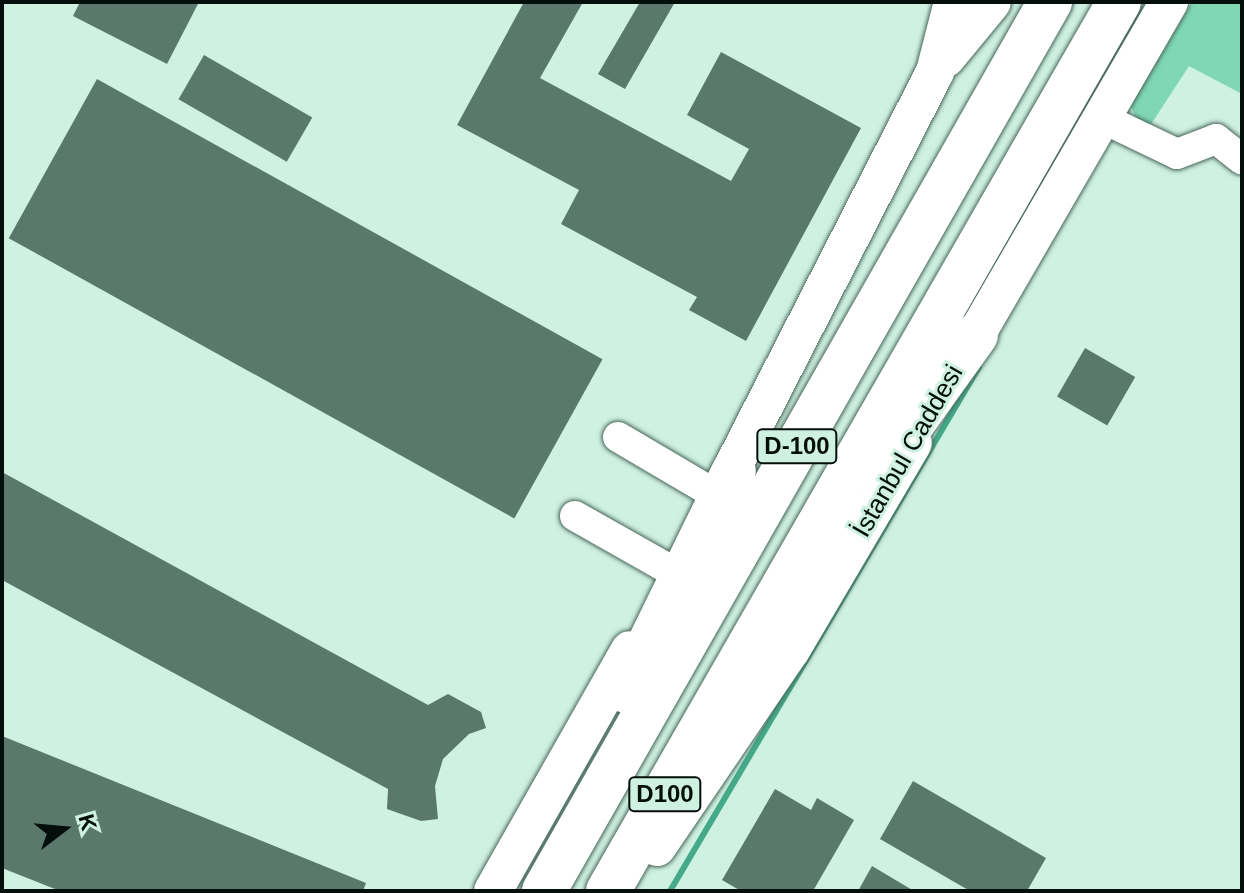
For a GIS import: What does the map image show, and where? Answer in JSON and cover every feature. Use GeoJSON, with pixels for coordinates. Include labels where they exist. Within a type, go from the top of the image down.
{"type":"FeatureCollection","features":[{"type":"Feature","properties":{"kind":"highway","name":"D-100"},"geometry":{"type":"LineString","coordinates":[[544,891],[1050,2]]}},
{"type":"Feature","properties":{"kind":"highway","name":"D-100"},"geometry":{"type":"LineString","coordinates":[[722,698],[1119,2]]}},
{"type":"Feature","properties":{"kind":"highway"},"geometry":{"type":"LineString","coordinates":[[722,698],[976,335]]}},
{"type":"Feature","properties":{"kind":"highway"},"geometry":{"type":"LineString","coordinates":[[529,891],[726,483]]}},
{"type":"Feature","properties":{"kind":"highway","name":"D100"},"geometry":{"type":"LineString","coordinates":[[608,891],[722,698]]}},
{"type":"Feature","properties":{"kind":"main road"},"geometry":{"type":"LineString","coordinates":[[935,72],[953,2]]}},
{"type":"Feature","properties":{"kind":"main road"},"geometry":{"type":"LineString","coordinates":[[493,891],[726,483],[935,72],[992,2]]}},
{"type":"Feature","properties":{"kind":"main road","name":"İstanbul Caddesi"},"geometry":{"type":"LineString","coordinates":[[632,891],[678,811],[791,650],[976,335],[1115,126],[1169,2]]}},
{"type":"Feature","properties":{"kind":"lane"},"geometry":{"type":"LineString","coordinates":[[1115,126],[1177,154],[1216,139],[1242,159]]}},
{"type":"Feature","properties":{"kind":"lane"},"geometry":{"type":"LineString","coordinates":[[618,437],[726,483]]}},
{"type":"Feature","properties":{"kind":"lane"},"geometry":{"type":"LineString","coordinates":[[575,516],[674,572]]}},
{"type":"Feature","properties":{"kind":"green space"},"geometry":{"type":"Polygon","coordinates":[[[1192,2],[1242,2],[1242,94],[1189,66],[1148,129],[1138,124],[1131,106],[1192,2]]]}},
{"type":"Feature","properties":{"kind":"building"},"geometry":{"type":"Polygon","coordinates":[[[80,2],[199,2],[167,64],[73,16],[80,2]]]}},
{"type":"Feature","properties":{"kind":"building"},"geometry":{"type":"Polygon","coordinates":[[[524,2],[583,2],[540,78],[731,181],[749,149],[687,115],[721,52],[861,128],[746,341],[689,310],[697,297],[561,224],[579,190],[457,125],[524,2]]]}},
{"type":"Feature","properties":{"kind":"building"},"geometry":{"type":"Polygon","coordinates":[[[640,2],[675,2],[625,89],[598,74],[640,2]]]}},
{"type":"Feature","properties":{"kind":"building"},"geometry":{"type":"Polygon","coordinates":[[[204,55],[312,118],[287,162],[178,99],[204,55]]]}},
{"type":"Feature","properties":{"kind":"building"},"geometry":{"type":"Polygon","coordinates":[[[97,79],[603,359],[514,518],[9,238],[97,79]]]}},
{"type":"Feature","properties":{"kind":"building"},"geometry":{"type":"Polygon","coordinates":[[[1085,348],[1135,377],[1107,425],[1057,396],[1085,348]]]}},
{"type":"Feature","properties":{"kind":"building"},"geometry":{"type":"Polygon","coordinates":[[[2,472],[428,705],[448,694],[481,712],[486,728],[469,734],[443,759],[435,786],[438,819],[421,821],[387,809],[388,789],[2,580],[2,472]]]}},
{"type":"Feature","properties":{"kind":"building"},"geometry":{"type":"Polygon","coordinates":[[[2,736],[366,883],[363,891],[60,891],[2,868],[2,736]]]}},
{"type":"Feature","properties":{"kind":"building"},"geometry":{"type":"Polygon","coordinates":[[[913,781],[1046,858],[1027,891],[970,891],[880,839],[913,781]]]}},
{"type":"Feature","properties":{"kind":"building"},"geometry":{"type":"Polygon","coordinates":[[[775,789],[811,810],[817,798],[854,820],[813,891],[741,891],[722,880],[775,789]]]}},
{"type":"Feature","properties":{"kind":"building"},"geometry":{"type":"Polygon","coordinates":[[[872,866],[914,891],[858,891],[872,866]]]}},
{"type":"Feature","properties":{"kind":"waterway"},"geometry":{"type":"LineString","coordinates":[[670,891],[979,367]]}}]}
